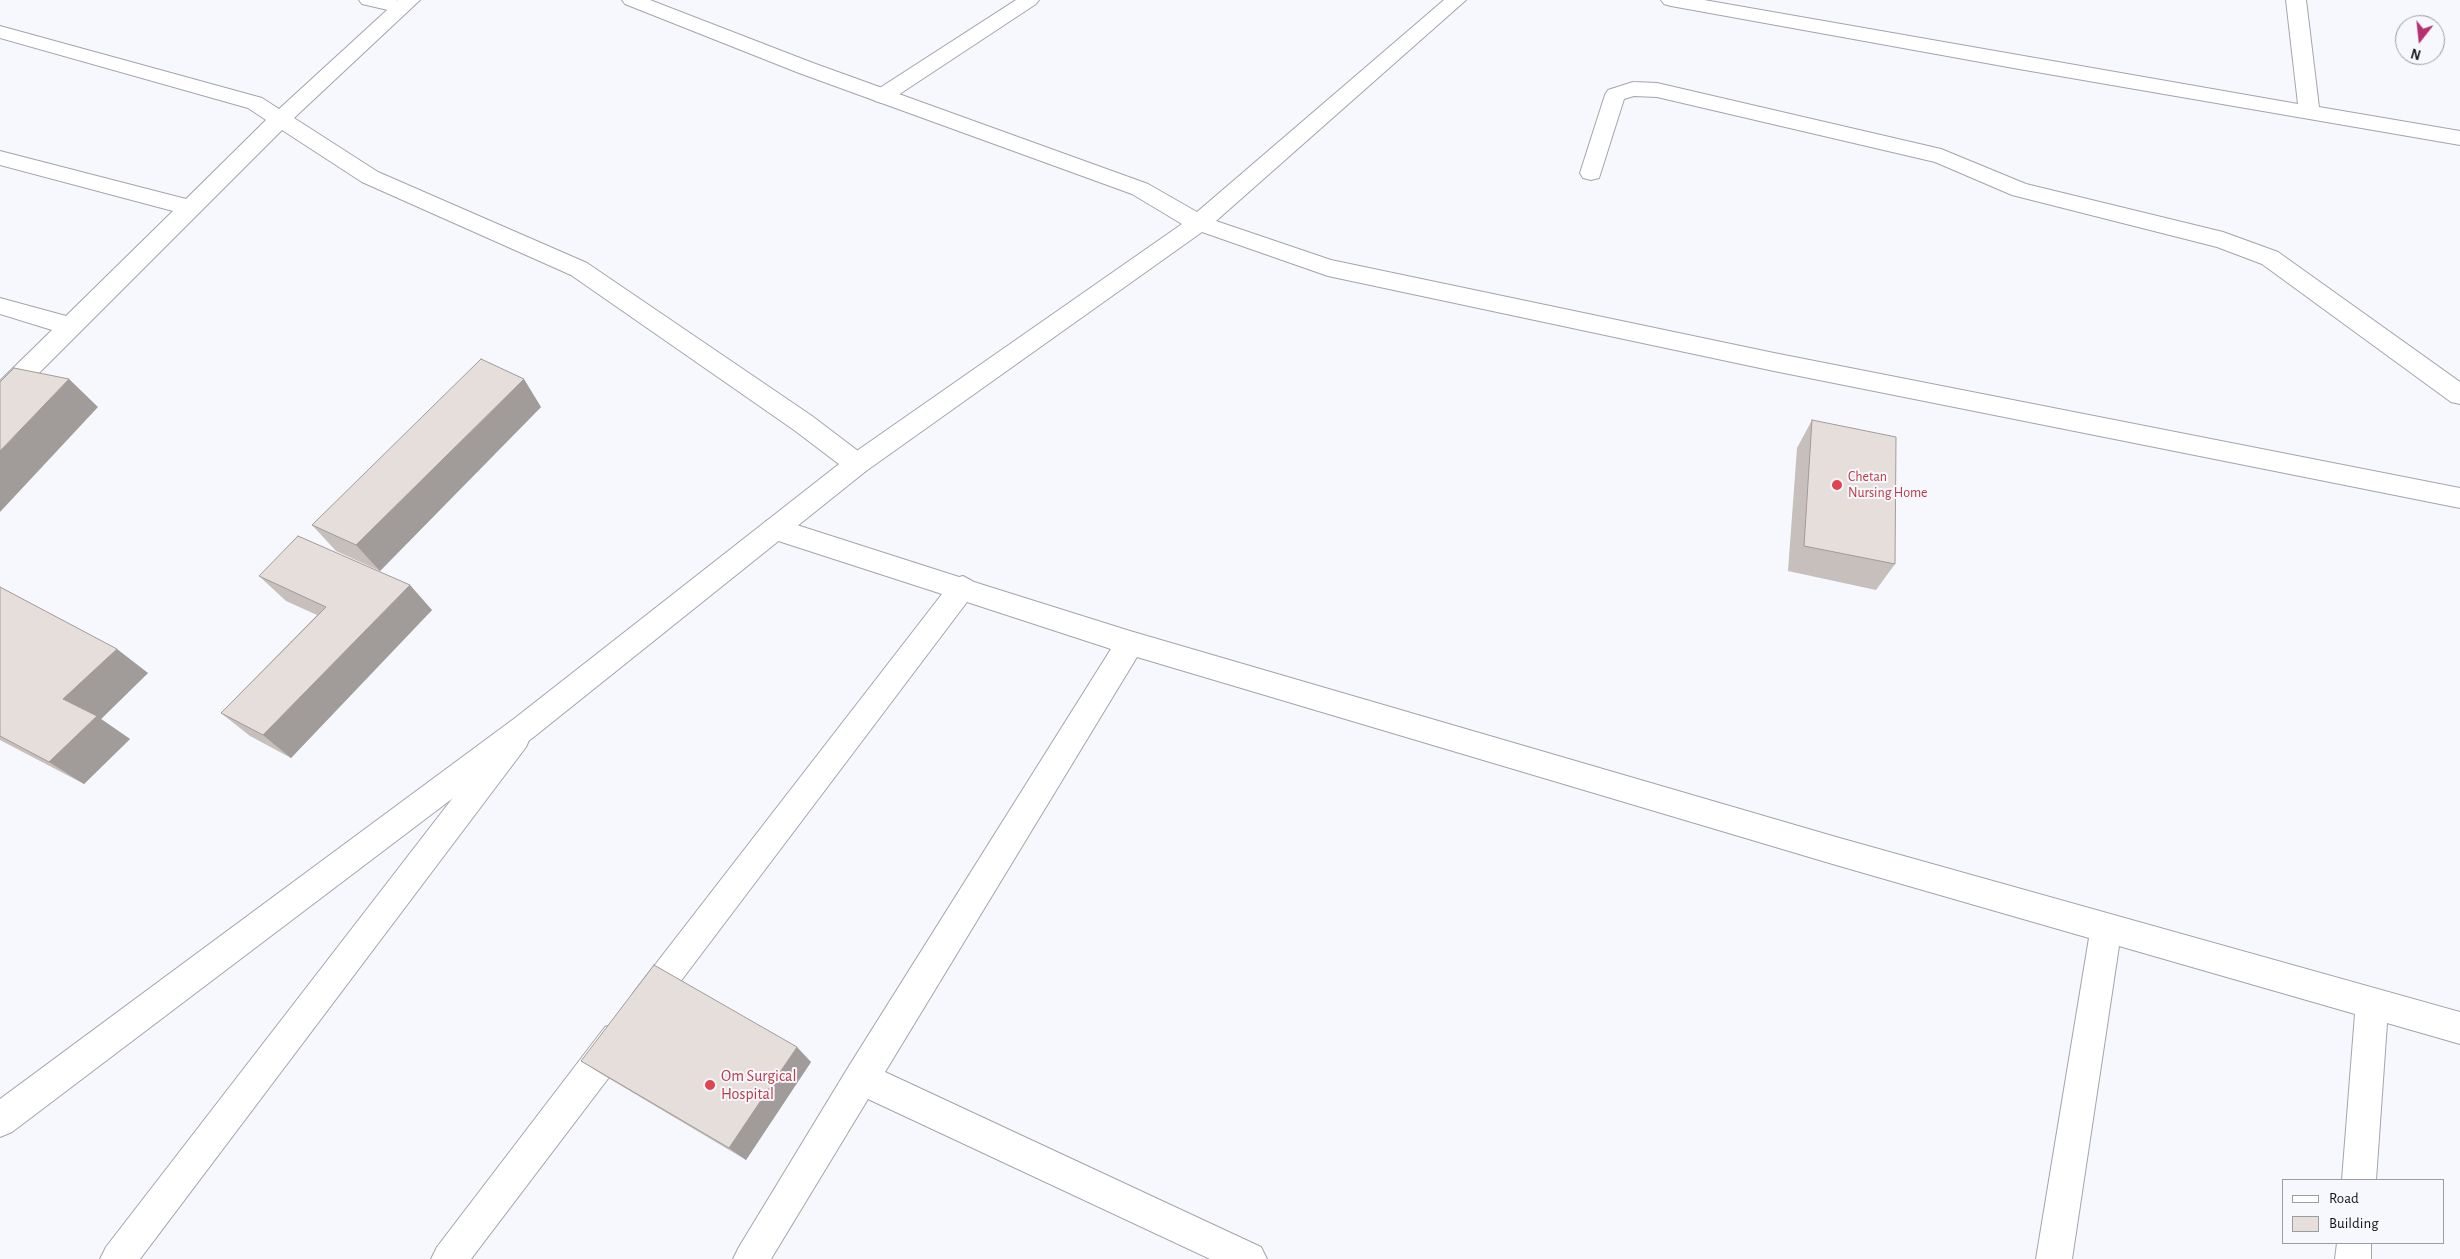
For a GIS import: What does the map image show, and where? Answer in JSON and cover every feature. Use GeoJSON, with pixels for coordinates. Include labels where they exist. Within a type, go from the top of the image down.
{"type":"FeatureCollection","features":[{"type":"Feature","properties":{"kind":"street"},"geometry":{"type":"LineString","coordinates":[[369,0],[406,4]]}},
{"type":"Feature","properties":{"kind":"street"},"geometry":{"type":"LineString","coordinates":[[632,0],[882,96],[1140,190],[1199,223],[1338,270],[1774,362],[2460,498]]}},
{"type":"Feature","properties":{"kind":"street"},"geometry":{"type":"LineString","coordinates":[[882,96],[1029,0]]}},
{"type":"Feature","properties":{"kind":"street"},"geometry":{"type":"LineString","coordinates":[[0,1120],[525,727],[857,464],[1199,223],[1456,0]]}},
{"type":"Feature","properties":{"kind":"street"},"geometry":{"type":"LineString","coordinates":[[1671,0],[2019,63],[2460,138]]}},
{"type":"Feature","properties":{"kind":"street"},"geometry":{"type":"LineString","coordinates":[[2296,0],[2309,112]]}},
{"type":"Feature","properties":{"kind":"street"},"geometry":{"type":"LineString","coordinates":[[0,396],[279,120],[406,4]]}},
{"type":"Feature","properties":{"kind":"street"},"geometry":{"type":"LineString","coordinates":[[0,32],[255,103],[370,177],[579,269],[803,423],[857,464]]}},
{"type":"Feature","properties":{"kind":"street"},"geometry":{"type":"LineString","coordinates":[[1591,173],[1615,95],[1633,89],[1657,90],[1941,156],[2020,190],[2223,240],[2270,258],[2460,395]]}},
{"type":"Feature","properties":{"kind":"street"},"geometry":{"type":"LineString","coordinates":[[0,158],[190,208]]}},
{"type":"Feature","properties":{"kind":"street"},"geometry":{"type":"LineString","coordinates":[[0,306],[70,326]]}},
{"type":"Feature","properties":{"kind":"street"},"geometry":{"type":"LineString","coordinates":[[775,529],[963,587],[1130,643],[1826,848],[2460,1028]]}},
{"type":"Feature","properties":{"kind":"street"},"geometry":{"type":"LineString","coordinates":[[449,1259],[963,587]]}},
{"type":"Feature","properties":{"kind":"street"},"geometry":{"type":"LineString","coordinates":[[751,1259],[1130,643]]}},
{"type":"Feature","properties":{"kind":"street"},"geometry":{"type":"LineString","coordinates":[[118,1259],[525,727]]}},
{"type":"Feature","properties":{"kind":"street"},"geometry":{"type":"LineString","coordinates":[[2054,1259],[2106,927]]}},
{"type":"Feature","properties":{"kind":"street"},"geometry":{"type":"LineString","coordinates":[[2359,1179],[2372,1003]]}},
{"type":"Feature","properties":{"kind":"street"},"geometry":{"type":"LineString","coordinates":[[861,1078],[1249,1259]]}},
{"type":"Feature","properties":{"kind":"street"},"geometry":{"type":"LineString","coordinates":[[2353,1259],[2354,1244]]}},
{"type":"Feature","properties":{"kind":"building"},"geometry":{"type":"Polygon","coordinates":[[[481,359],[524,379],[356,545],[312,525],[481,359]]]}},
{"type":"Feature","properties":{"kind":"building"},"geometry":{"type":"Polygon","coordinates":[[[14,368],[69,379],[0,451],[0,382],[14,368]]]}},
{"type":"Feature","properties":{"kind":"building"},"geometry":{"type":"Polygon","coordinates":[[[1812,420],[1896,437],[1895,564],[1804,546],[1812,420]]]}},
{"type":"Feature","properties":{"kind":"building"},"geometry":{"type":"Polygon","coordinates":[[[298,536],[410,585],[263,735],[221,713],[326,607],[259,576],[298,536]]]}},
{"type":"Feature","properties":{"kind":"building"},"geometry":{"type":"Polygon","coordinates":[[[0,587],[117,649],[63,699],[97,716],[49,762],[0,736],[0,587]]]}},
{"type":"Feature","properties":{"kind":"building"},"geometry":{"type":"Polygon","coordinates":[[[654,965],[797,1047],[729,1148],[581,1061],[654,965]]]}},
{"type":"Feature","properties":{"kind":"place","name":"Chetan Nursing Home"},"geometry":{"type":"Point","coordinates":[1837,485]}},
{"type":"Feature","properties":{"kind":"place","name":"Om Surgical Hospital"},"geometry":{"type":"Point","coordinates":[710,1085]}}]}
